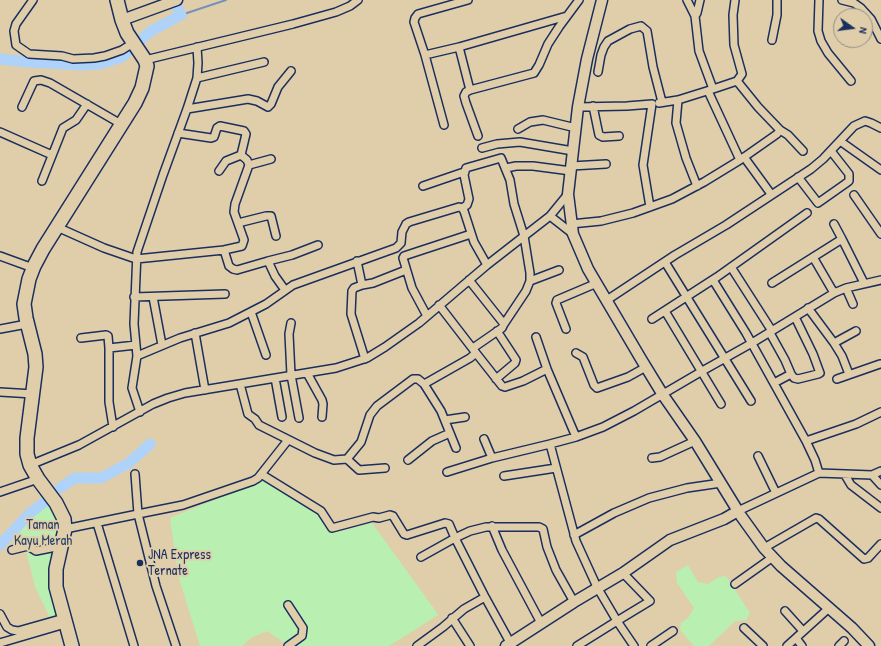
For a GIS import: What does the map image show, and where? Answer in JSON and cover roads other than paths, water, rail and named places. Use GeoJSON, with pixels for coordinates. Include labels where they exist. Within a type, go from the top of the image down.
{"type":"FeatureCollection","features":[{"type":"Feature","properties":{"kind":"highway"},"geometry":{"type":"LineString","coordinates":[[72,646],[56,587],[56,568],[65,529],[61,512],[30,465],[27,454],[27,438],[36,367],[35,354],[27,324],[24,304],[26,290],[33,268],[43,248],[135,103],[142,88],[147,66],[122,20],[117,0]]}},
{"type":"Feature","properties":{"kind":"street"},"geometry":{"type":"LineString","coordinates":[[33,0],[16,24],[14,31],[16,45],[29,54],[73,58],[94,58],[122,50],[197,47],[336,12],[350,6],[358,0]]}},
{"type":"Feature","properties":{"kind":"street"},"geometry":{"type":"LineString","coordinates":[[444,126],[425,55],[414,22],[418,14],[466,0]]}},
{"type":"Feature","properties":{"kind":"street"},"geometry":{"type":"LineString","coordinates":[[478,136],[464,96],[466,92],[534,73],[548,44],[579,0]]}},
{"type":"Feature","properties":{"kind":"street"},"geometry":{"type":"LineString","coordinates":[[602,0],[587,59],[578,107],[568,194],[572,234],[588,268],[663,395],[684,424],[738,511],[764,548],[852,628],[869,646]]}},
{"type":"Feature","properties":{"kind":"street"},"geometry":{"type":"LineString","coordinates":[[687,0],[695,16],[699,51],[710,90],[742,159],[771,194]]}},
{"type":"Feature","properties":{"kind":"street"},"geometry":{"type":"LineString","coordinates":[[695,16],[700,0]]}},
{"type":"Feature","properties":{"kind":"street"},"geometry":{"type":"LineString","coordinates":[[578,107],[652,104],[678,100],[737,81],[742,74],[734,45],[733,15],[735,0]]}},
{"type":"Feature","properties":{"kind":"street"},"geometry":{"type":"LineString","coordinates":[[772,40],[777,15],[777,0]]}},
{"type":"Feature","properties":{"kind":"street"},"geometry":{"type":"LineString","coordinates":[[819,0],[818,31],[821,41],[828,53],[851,81]]}},
{"type":"Feature","properties":{"kind":"street"},"geometry":{"type":"LineString","coordinates":[[842,0],[856,5],[866,13],[881,39]]}},
{"type":"Feature","properties":{"kind":"street"},"geometry":{"type":"LineString","coordinates":[[122,20],[174,1]]}},
{"type":"Feature","properties":{"kind":"street"},"geometry":{"type":"LineString","coordinates":[[425,55],[459,47],[567,16]]}},
{"type":"Feature","properties":{"kind":"street"},"geometry":{"type":"LineString","coordinates":[[598,72],[601,55],[604,46],[608,41],[630,29],[641,26],[647,31],[653,67],[662,102]]}},
{"type":"Feature","properties":{"kind":"street"},"geometry":{"type":"LineString","coordinates":[[140,412],[132,388],[137,356],[134,324],[134,297],[137,252],[197,78],[197,47]]}},
{"type":"Feature","properties":{"kind":"street"},"geometry":{"type":"LineString","coordinates":[[459,47],[470,90]]}},
{"type":"Feature","properties":{"kind":"street"},"geometry":{"type":"LineString","coordinates":[[197,78],[264,62]]}},
{"type":"Feature","properties":{"kind":"street"},"geometry":{"type":"LineString","coordinates":[[187,109],[248,99],[257,101],[268,107],[271,104],[278,87],[291,71]]}},
{"type":"Feature","properties":{"kind":"street"},"geometry":{"type":"LineString","coordinates":[[22,108],[34,81],[37,80],[50,83],[121,124]]}},
{"type":"Feature","properties":{"kind":"street"},"geometry":{"type":"LineString","coordinates":[[737,81],[758,107],[780,130],[788,134],[804,151]]}},
{"type":"Feature","properties":{"kind":"street"},"geometry":{"type":"LineString","coordinates":[[678,100],[676,123],[686,158],[697,186]]}},
{"type":"Feature","properties":{"kind":"street"},"geometry":{"type":"LineString","coordinates":[[42,181],[63,128],[76,120],[87,104]]}},
{"type":"Feature","properties":{"kind":"street"},"geometry":{"type":"LineString","coordinates":[[650,207],[643,165],[652,104]]}},
{"type":"Feature","properties":{"kind":"street"},"geometry":{"type":"LineString","coordinates":[[593,106],[599,135],[602,137],[619,136]]}},
{"type":"Feature","properties":{"kind":"street"},"geometry":{"type":"LineString","coordinates":[[518,129],[530,122],[543,120],[576,128]]}},
{"type":"Feature","properties":{"kind":"street"},"geometry":{"type":"LineString","coordinates":[[607,300],[665,262],[726,225],[798,177],[823,159],[849,130],[860,123],[871,122],[881,128]]}},
{"type":"Feature","properties":{"kind":"street"},"geometry":{"type":"LineString","coordinates":[[178,133],[211,138],[214,137],[217,128],[220,126],[244,131],[246,134],[241,155]]}},
{"type":"Feature","properties":{"kind":"street"},"geometry":{"type":"LineString","coordinates":[[571,224],[601,221],[633,214],[672,199],[742,159],[772,138],[780,130]]}},
{"type":"Feature","properties":{"kind":"street"},"geometry":{"type":"LineString","coordinates":[[0,132],[52,155]]}},
{"type":"Feature","properties":{"kind":"street"},"geometry":{"type":"LineString","coordinates":[[840,141],[881,170]]}},
{"type":"Feature","properties":{"kind":"street"},"geometry":{"type":"LineString","coordinates":[[482,148],[497,144],[520,142],[573,151]]}},
{"type":"Feature","properties":{"kind":"street"},"geometry":{"type":"LineString","coordinates":[[798,177],[818,203],[849,181],[849,174],[831,151]]}},
{"type":"Feature","properties":{"kind":"street"},"geometry":{"type":"LineString","coordinates":[[57,227],[104,248],[136,259],[224,250],[242,246],[244,243],[234,212],[235,204],[249,165],[247,160],[241,155]]}},
{"type":"Feature","properties":{"kind":"street"},"geometry":{"type":"LineString","coordinates":[[220,172],[226,161],[241,155]]}},
{"type":"Feature","properties":{"kind":"street"},"geometry":{"type":"LineString","coordinates":[[423,186],[464,172],[467,168],[499,157],[502,159],[510,180],[514,204],[524,236],[530,273],[530,281],[526,291],[502,328],[474,350],[470,358],[424,384]]}},
{"type":"Feature","properties":{"kind":"street"},"geometry":{"type":"LineString","coordinates":[[249,165],[271,159]]}},
{"type":"Feature","properties":{"kind":"street"},"geometry":{"type":"LineString","coordinates":[[506,168],[516,166],[533,166],[571,169],[606,164]]}},
{"type":"Feature","properties":{"kind":"street"},"geometry":{"type":"LineString","coordinates":[[137,356],[195,333],[229,323],[266,304],[285,290],[300,282],[400,246],[404,228],[409,222],[467,206],[469,199],[464,172]]}},
{"type":"Feature","properties":{"kind":"street"},"geometry":{"type":"LineString","coordinates":[[30,465],[79,445],[168,398],[185,393],[336,368],[365,359],[385,347],[427,316],[487,265],[550,216],[568,194]]}},
{"type":"Feature","properties":{"kind":"street"},"geometry":{"type":"LineString","coordinates":[[854,195],[881,234]]}},
{"type":"Feature","properties":{"kind":"street"},"geometry":{"type":"LineString","coordinates":[[462,208],[467,217],[476,247],[487,265]]}},
{"type":"Feature","properties":{"kind":"street"},"geometry":{"type":"LineString","coordinates":[[652,319],[713,280],[807,213]]}},
{"type":"Feature","properties":{"kind":"street"},"geometry":{"type":"LineString","coordinates":[[238,223],[271,216],[276,236]]}},
{"type":"Feature","properties":{"kind":"street"},"geometry":{"type":"LineString","coordinates":[[550,216],[572,234]]}},
{"type":"Feature","properties":{"kind":"street"},"geometry":{"type":"LineString","coordinates":[[834,224],[864,283]]}},
{"type":"Feature","properties":{"kind":"street"},"geometry":{"type":"LineString","coordinates":[[427,316],[412,288],[403,258],[406,255],[471,234]]}},
{"type":"Feature","properties":{"kind":"street"},"geometry":{"type":"LineString","coordinates":[[772,283],[842,239]]}},
{"type":"Feature","properties":{"kind":"street"},"geometry":{"type":"LineString","coordinates":[[224,250],[230,266],[237,270],[292,255],[318,245]]}},
{"type":"Feature","properties":{"kind":"street"},"geometry":{"type":"LineString","coordinates":[[0,256],[33,268]]}},
{"type":"Feature","properties":{"kind":"street"},"geometry":{"type":"LineString","coordinates":[[813,257],[834,293]]}},
{"type":"Feature","properties":{"kind":"street"},"geometry":{"type":"LineString","coordinates":[[268,261],[275,276],[285,290]]}},
{"type":"Feature","properties":{"kind":"street"},"geometry":{"type":"LineString","coordinates":[[357,261],[362,285]]}},
{"type":"Feature","properties":{"kind":"street"},"geometry":{"type":"LineString","coordinates":[[665,262],[750,401]]}},
{"type":"Feature","properties":{"kind":"street"},"geometry":{"type":"LineString","coordinates":[[731,267],[771,332],[791,374],[794,378],[798,379],[820,373],[814,354],[795,317]]}},
{"type":"Feature","properties":{"kind":"street"},"geometry":{"type":"LineString","coordinates":[[365,359],[354,326],[351,304],[353,289],[362,285],[373,284],[406,270]]}},
{"type":"Feature","properties":{"kind":"street"},"geometry":{"type":"LineString","coordinates":[[530,281],[559,270]]}},
{"type":"Feature","properties":{"kind":"street"},"geometry":{"type":"LineString","coordinates":[[469,280],[504,324]]}},
{"type":"Feature","properties":{"kind":"street"},"geometry":{"type":"LineString","coordinates":[[713,280],[752,344],[806,441],[816,460],[819,473]]}},
{"type":"Feature","properties":{"kind":"street"},"geometry":{"type":"LineString","coordinates":[[447,472],[492,458],[576,437],[603,427],[663,395],[724,358],[752,344],[834,293],[864,283],[881,280]]}},
{"type":"Feature","properties":{"kind":"street"},"geometry":{"type":"LineString","coordinates":[[566,329],[556,303],[557,300],[597,283]]}},
{"type":"Feature","properties":{"kind":"street"},"geometry":{"type":"LineString","coordinates":[[846,288],[853,304]]}},
{"type":"Feature","properties":{"kind":"street"},"geometry":{"type":"LineString","coordinates":[[134,297],[225,294]]}},
{"type":"Feature","properties":{"kind":"street"},"geometry":{"type":"LineString","coordinates":[[154,297],[162,345]]}},
{"type":"Feature","properties":{"kind":"street"},"geometry":{"type":"LineString","coordinates":[[439,305],[502,386],[505,387],[530,378],[547,369]]}},
{"type":"Feature","properties":{"kind":"street"},"geometry":{"type":"LineString","coordinates":[[808,308],[834,343],[842,356],[849,374]]}},
{"type":"Feature","properties":{"kind":"street"},"geometry":{"type":"LineString","coordinates":[[665,311],[721,404]]}},
{"type":"Feature","properties":{"kind":"street"},"geometry":{"type":"LineString","coordinates":[[251,312],[266,355]]}},
{"type":"Feature","properties":{"kind":"street"},"geometry":{"type":"LineString","coordinates":[[291,323],[291,376],[299,418]]}},
{"type":"Feature","properties":{"kind":"street"},"geometry":{"type":"LineString","coordinates":[[0,329],[27,324]]}},
{"type":"Feature","properties":{"kind":"street"},"geometry":{"type":"LineString","coordinates":[[496,379],[515,363],[516,360],[497,331]]}},
{"type":"Feature","properties":{"kind":"street"},"geometry":{"type":"LineString","coordinates":[[834,343],[856,331]]}},
{"type":"Feature","properties":{"kind":"street"},"geometry":{"type":"LineString","coordinates":[[195,333],[205,390]]}},
{"type":"Feature","properties":{"kind":"street"},"geometry":{"type":"LineString","coordinates":[[81,338],[107,336],[109,348],[109,402],[113,427]]}},
{"type":"Feature","properties":{"kind":"street"},"geometry":{"type":"LineString","coordinates":[[536,337],[547,369],[576,437]]}},
{"type":"Feature","properties":{"kind":"street"},"geometry":{"type":"LineString","coordinates":[[109,348],[136,345]]}},
{"type":"Feature","properties":{"kind":"street"},"geometry":{"type":"LineString","coordinates":[[576,353],[583,358],[596,388],[628,377],[646,367]]}},
{"type":"Feature","properties":{"kind":"street"},"geometry":{"type":"LineString","coordinates":[[837,379],[880,364]]}},
{"type":"Feature","properties":{"kind":"street"},"geometry":{"type":"LineString","coordinates":[[307,372],[322,400],[322,417]]}},
{"type":"Feature","properties":{"kind":"street"},"geometry":{"type":"LineString","coordinates":[[774,383],[791,374]]}},
{"type":"Feature","properties":{"kind":"street"},"geometry":{"type":"LineString","coordinates":[[275,378],[282,417]]}},
{"type":"Feature","properties":{"kind":"street"},"geometry":{"type":"LineString","coordinates":[[240,384],[248,414],[255,419],[259,425],[315,453],[334,460],[347,459],[361,442],[370,415],[377,406],[413,379],[418,379],[424,384],[445,420],[456,448]]}},
{"type":"Feature","properties":{"kind":"street"},"geometry":{"type":"LineString","coordinates":[[0,392],[32,394]]}},
{"type":"Feature","properties":{"kind":"street"},"geometry":{"type":"LineString","coordinates":[[806,441],[856,424],[881,412]]}},
{"type":"Feature","properties":{"kind":"street"},"geometry":{"type":"LineString","coordinates":[[445,420],[465,416]]}},
{"type":"Feature","properties":{"kind":"street"},"geometry":{"type":"LineString","coordinates":[[408,460],[432,441],[450,433]]}},
{"type":"Feature","properties":{"kind":"street"},"geometry":{"type":"LineString","coordinates":[[652,458],[660,457],[693,438]]}},
{"type":"Feature","properties":{"kind":"street"},"geometry":{"type":"LineString","coordinates":[[65,529],[183,505],[247,484],[258,478],[288,440]]}},
{"type":"Feature","properties":{"kind":"street"},"geometry":{"type":"LineString","coordinates":[[484,440],[492,458]]}},
{"type":"Feature","properties":{"kind":"street"},"geometry":{"type":"LineString","coordinates":[[550,444],[568,507],[574,535],[597,588],[634,646]]}},
{"type":"Feature","properties":{"kind":"street"},"geometry":{"type":"LineString","coordinates":[[758,456],[776,493]]}},
{"type":"Feature","properties":{"kind":"street"},"geometry":{"type":"LineString","coordinates":[[347,459],[359,470],[385,468]]}},
{"type":"Feature","properties":{"kind":"street"},"geometry":{"type":"LineString","coordinates":[[504,476],[556,468]]}},
{"type":"Feature","properties":{"kind":"street"},"geometry":{"type":"LineString","coordinates":[[264,470],[321,511],[332,528],[372,518],[392,515],[406,535],[411,535],[448,523],[454,538],[510,645],[541,623],[623,573],[670,540],[724,519],[819,473],[872,475],[881,471]]}},
{"type":"Feature","properties":{"kind":"street"},"geometry":{"type":"LineString","coordinates":[[135,474],[138,514],[156,586],[176,646]]}},
{"type":"Feature","properties":{"kind":"street"},"geometry":{"type":"LineString","coordinates":[[845,475],[850,485],[881,508]]}},
{"type":"Feature","properties":{"kind":"street"},"geometry":{"type":"LineString","coordinates":[[872,475],[881,485]]}},
{"type":"Feature","properties":{"kind":"street"},"geometry":{"type":"LineString","coordinates":[[574,535],[614,513],[649,498],[687,488],[721,483]]}},
{"type":"Feature","properties":{"kind":"street"},"geometry":{"type":"LineString","coordinates":[[0,492],[42,484]]}},
{"type":"Feature","properties":{"kind":"street"},"geometry":{"type":"LineString","coordinates":[[764,548],[816,518],[864,559],[868,558],[881,544]]}},
{"type":"Feature","properties":{"kind":"street"},"geometry":{"type":"LineString","coordinates":[[97,523],[134,646]]}},
{"type":"Feature","properties":{"kind":"street"},"geometry":{"type":"LineString","coordinates":[[492,526],[502,550],[541,623]]}},
{"type":"Feature","properties":{"kind":"street"},"geometry":{"type":"LineString","coordinates":[[421,556],[470,531],[492,526],[543,529],[547,547],[556,570],[574,602]]}},
{"type":"Feature","properties":{"kind":"street"},"geometry":{"type":"LineString","coordinates":[[12,550],[28,546],[36,551],[61,546]]}},
{"type":"Feature","properties":{"kind":"street"},"geometry":{"type":"LineString","coordinates":[[735,584],[773,557]]}},
{"type":"Feature","properties":{"kind":"street"},"geometry":{"type":"LineString","coordinates":[[577,646],[650,601],[623,573]]}},
{"type":"Feature","properties":{"kind":"street"},"geometry":{"type":"LineString","coordinates":[[417,646],[464,609],[485,597]]}},
{"type":"Feature","properties":{"kind":"street"},"geometry":{"type":"LineString","coordinates":[[288,604],[303,628],[302,636],[288,646]]}},
{"type":"Feature","properties":{"kind":"street"},"geometry":{"type":"LineString","coordinates":[[787,646],[829,608]]}},
{"type":"Feature","properties":{"kind":"street"},"geometry":{"type":"LineString","coordinates":[[785,611],[803,631]]}},
{"type":"Feature","properties":{"kind":"street"},"geometry":{"type":"LineString","coordinates":[[0,614],[7,627],[18,631],[65,621]]}},
{"type":"Feature","properties":{"kind":"street"},"geometry":{"type":"LineString","coordinates":[[452,618],[470,646]]}},
{"type":"Feature","properties":{"kind":"street"},"geometry":{"type":"LineString","coordinates":[[0,643],[65,621]]}},
{"type":"Feature","properties":{"kind":"street"},"geometry":{"type":"LineString","coordinates":[[744,628],[764,646]]}},
{"type":"Feature","properties":{"kind":"street"},"geometry":{"type":"LineString","coordinates":[[651,646],[673,631]]}},
{"type":"Feature","properties":{"kind":"street"},"geometry":{"type":"LineString","coordinates":[[796,638],[802,646]]}},
{"type":"Feature","properties":{"kind":"waterway"},"geometry":{"type":"LineString","coordinates":[[0,59],[82,65],[100,64],[122,57],[151,31],[181,15],[174,0]]}},
{"type":"Feature","properties":{"kind":"waterway"},"geometry":{"type":"LineString","coordinates":[[181,15],[226,0]]}},
{"type":"Feature","properties":{"kind":"waterway"},"geometry":{"type":"LineString","coordinates":[[60,488],[75,478],[101,478],[129,463],[150,444]]}},
{"type":"Feature","properties":{"kind":"waterway"},"geometry":{"type":"LineString","coordinates":[[0,545],[30,513],[47,500]]}},
{"type":"Feature","properties":{"kind":"place","name":"JNA Express Ternate"},"geometry":{"type":"Point","coordinates":[140,563]}},
{"type":"Feature","properties":{"kind":"park label","name":"Taman Kayu Merah"},"geometry":{"type":"Point","coordinates":[43,534]}}]}
